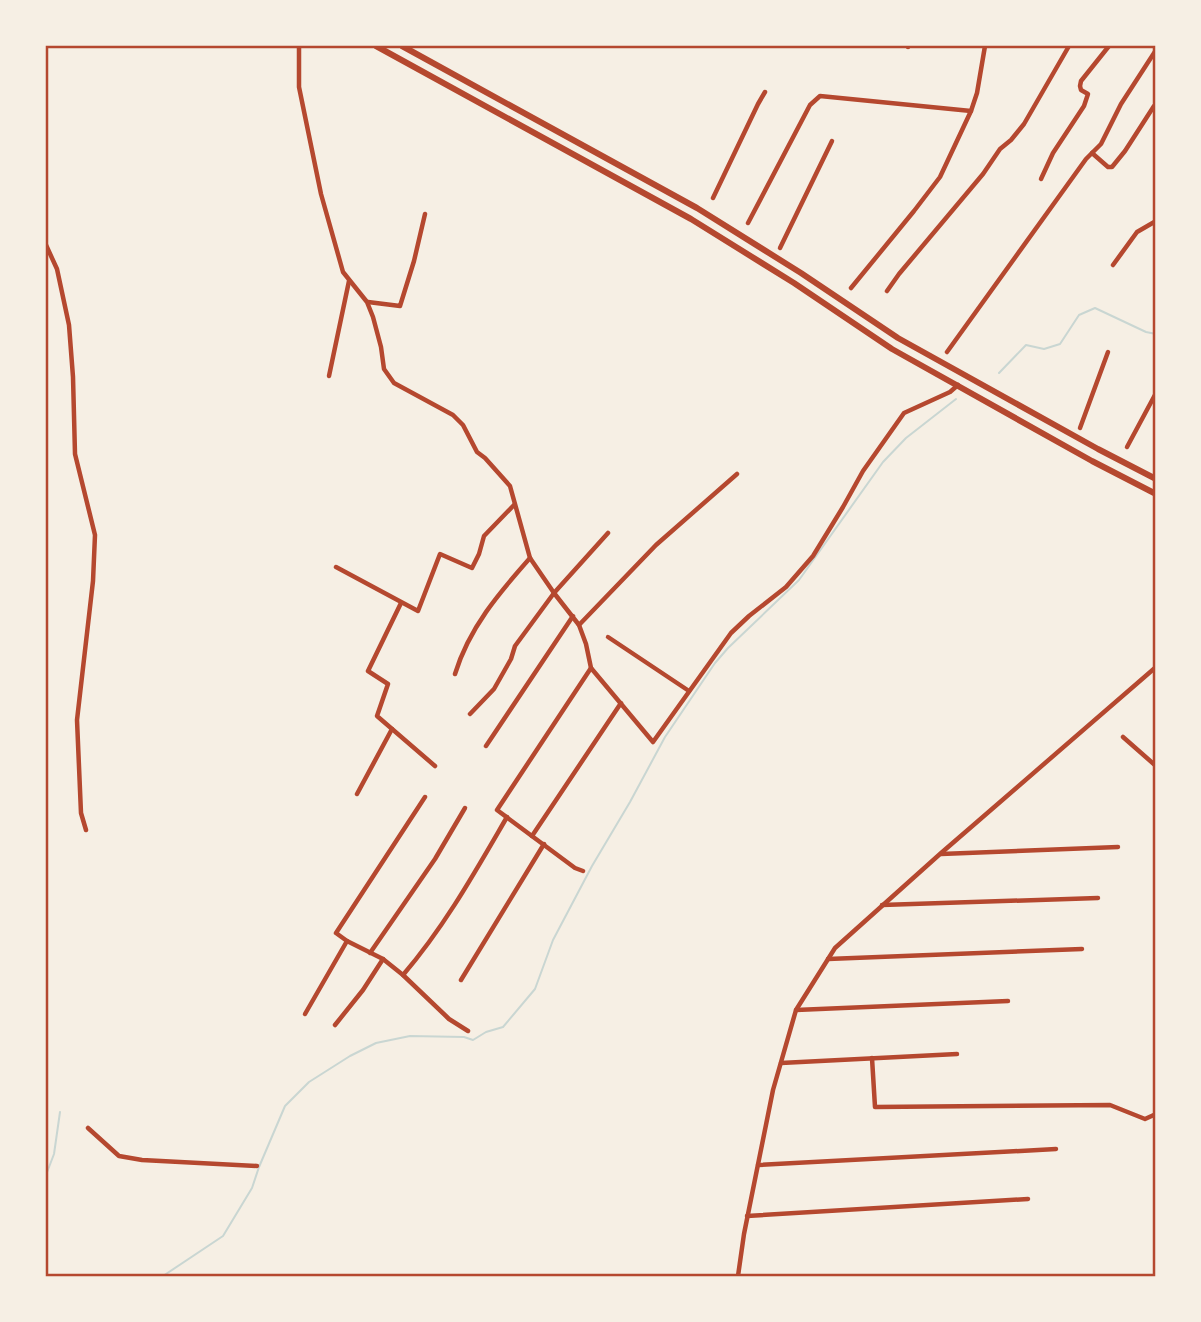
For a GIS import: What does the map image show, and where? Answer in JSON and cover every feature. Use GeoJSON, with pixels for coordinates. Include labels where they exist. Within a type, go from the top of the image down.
{"type":"FeatureCollection","features":[{"type":"Feature","properties":{"kind":"main road"},"geometry":{"type":"LineString","coordinates":[[376,46],[691,219],[794,283],[892,349],[1156,494]]}},
{"type":"Feature","properties":{"kind":"main road"},"geometry":{"type":"LineString","coordinates":[[402,46],[697,208],[801,272],[898,338],[1156,479]]}},
{"type":"Feature","properties":{"kind":"street"},"geometry":{"type":"LineString","coordinates":[[299,46],[299,87],[321,194],[343,272],[367,302],[373,317],[384,369],[394,383],[453,415],[463,425],[477,452],[510,486],[530,558],[579,625],[591,668],[653,742],[731,633],[786,587],[813,556],[863,471],[904,413],[950,392],[959,385]]}},
{"type":"Feature","properties":{"kind":"street"},"geometry":{"type":"LineString","coordinates":[[851,288],[940,177],[971,111],[985,46]]}},
{"type":"Feature","properties":{"kind":"street"},"geometry":{"type":"LineString","coordinates":[[887,291],[983,174],[1000,149],[1024,124],[1069,46]]}},
{"type":"Feature","properties":{"kind":"street"},"geometry":{"type":"LineString","coordinates":[[1041,179],[1053,153],[1084,106],[1088,94],[1081,89],[1081,81],[1109,46]]}},
{"type":"Feature","properties":{"kind":"street"},"geometry":{"type":"LineString","coordinates":[[947,352],[1101,144],[1121,104],[1156,50]]}},
{"type":"Feature","properties":{"kind":"street"},"geometry":{"type":"LineString","coordinates":[[713,198],[765,92]]}},
{"type":"Feature","properties":{"kind":"street"},"geometry":{"type":"LineString","coordinates":[[748,223],[810,105],[820,96],[971,111]]}},
{"type":"Feature","properties":{"kind":"street"},"geometry":{"type":"LineString","coordinates":[[1092,153],[1108,167],[1112,167],[1121,158],[1154,106]]}},
{"type":"Feature","properties":{"kind":"street"},"geometry":{"type":"LineString","coordinates":[[780,248],[832,141]]}},
{"type":"Feature","properties":{"kind":"street"},"geometry":{"type":"LineString","coordinates":[[367,302],[400,306],[425,214]]}},
{"type":"Feature","properties":{"kind":"street"},"geometry":{"type":"LineString","coordinates":[[1113,265],[1137,232],[1156,221]]}},
{"type":"Feature","properties":{"kind":"street"},"geometry":{"type":"LineString","coordinates":[[46,245],[57,269],[69,325],[75,454],[95,535],[93,581],[77,720],[81,813],[86,830]]}},
{"type":"Feature","properties":{"kind":"street"},"geometry":{"type":"LineString","coordinates":[[329,376],[349,280]]}},
{"type":"Feature","properties":{"kind":"street"},"geometry":{"type":"LineString","coordinates":[[1080,428],[1108,352]]}},
{"type":"Feature","properties":{"kind":"street"},"geometry":{"type":"LineString","coordinates":[[1127,447],[1156,393]]}},
{"type":"Feature","properties":{"kind":"street"},"geometry":{"type":"LineString","coordinates":[[579,625],[656,545],[737,474]]}},
{"type":"Feature","properties":{"kind":"street"},"geometry":{"type":"LineString","coordinates":[[336,567],[418,611],[440,554],[472,568],[484,536],[514,505]]}},
{"type":"Feature","properties":{"kind":"street"},"geometry":{"type":"LineString","coordinates":[[470,714],[495,689],[515,646],[554,593],[608,533]]}},
{"type":"Feature","properties":{"kind":"street"},"geometry":{"type":"LineString","coordinates":[[455,674],[469,638],[494,599],[530,558]]}},
{"type":"Feature","properties":{"kind":"street"},"geometry":{"type":"LineString","coordinates":[[401,603],[368,671],[388,684],[377,716],[435,766]]}},
{"type":"Feature","properties":{"kind":"street"},"geometry":{"type":"LineString","coordinates":[[485,746],[573,616]]}},
{"type":"Feature","properties":{"kind":"street"},"geometry":{"type":"LineString","coordinates":[[608,637],[689,691]]}},
{"type":"Feature","properties":{"kind":"street"},"geometry":{"type":"LineString","coordinates":[[738,1276],[747,1216],[773,1090],[796,1010],[835,948],[1156,667]]}},
{"type":"Feature","properties":{"kind":"street"},"geometry":{"type":"LineString","coordinates":[[583,871],[497,810],[591,668]]}},
{"type":"Feature","properties":{"kind":"street"},"geometry":{"type":"LineString","coordinates":[[532,836],[621,703]]}},
{"type":"Feature","properties":{"kind":"street"},"geometry":{"type":"LineString","coordinates":[[357,794],[392,729]]}},
{"type":"Feature","properties":{"kind":"street"},"geometry":{"type":"LineString","coordinates":[[1123,737],[1156,766]]}},
{"type":"Feature","properties":{"kind":"street"},"geometry":{"type":"LineString","coordinates":[[425,797],[336,933],[383,959],[449,1019],[468,1031]]}},
{"type":"Feature","properties":{"kind":"street"},"geometry":{"type":"LineString","coordinates":[[370,953],[435,859],[465,808]]}},
{"type":"Feature","properties":{"kind":"street"},"geometry":{"type":"LineString","coordinates":[[403,975],[425,949],[460,898],[507,817]]}},
{"type":"Feature","properties":{"kind":"street"},"geometry":{"type":"LineString","coordinates":[[461,980],[544,844]]}},
{"type":"Feature","properties":{"kind":"street"},"geometry":{"type":"LineString","coordinates":[[940,854],[1118,847]]}},
{"type":"Feature","properties":{"kind":"street"},"geometry":{"type":"LineString","coordinates":[[883,905],[1098,898]]}},
{"type":"Feature","properties":{"kind":"street"},"geometry":{"type":"LineString","coordinates":[[304,1014],[347,941]]}},
{"type":"Feature","properties":{"kind":"street"},"geometry":{"type":"LineString","coordinates":[[828,959],[1082,949]]}},
{"type":"Feature","properties":{"kind":"street"},"geometry":{"type":"LineString","coordinates":[[335,1026],[383,959]]}},
{"type":"Feature","properties":{"kind":"street"},"geometry":{"type":"LineString","coordinates":[[796,1010],[1008,1001]]}},
{"type":"Feature","properties":{"kind":"street"},"geometry":{"type":"LineString","coordinates":[[781,1063],[957,1054]]}},
{"type":"Feature","properties":{"kind":"street"},"geometry":{"type":"LineString","coordinates":[[872,1058],[875,1107],[1110,1105],[1145,1119],[1156,1114]]}},
{"type":"Feature","properties":{"kind":"street"},"geometry":{"type":"LineString","coordinates":[[88,1128],[119,1156],[142,1160],[257,1166]]}},
{"type":"Feature","properties":{"kind":"street"},"geometry":{"type":"LineString","coordinates":[[758,1166],[1056,1149]]}},
{"type":"Feature","properties":{"kind":"street"},"geometry":{"type":"LineString","coordinates":[[747,1216],[1028,1199]]}},
{"type":"Feature","properties":{"kind":"waterway"},"geometry":{"type":"LineString","coordinates":[[999,373],[1026,345],[1044,349],[1060,344],[1079,315],[1095,308],[1156,334]]}},
{"type":"Feature","properties":{"kind":"waterway"},"geometry":{"type":"LineString","coordinates":[[163,1276],[223,1236],[252,1188],[285,1106],[309,1082],[376,1043],[410,1036],[464,1037],[473,1040],[486,1032],[503,1027],[535,989],[553,940],[592,866],[665,737],[715,663],[799,580],[883,462],[906,438],[956,399]]}},
{"type":"Feature","properties":{"kind":"waterway"},"geometry":{"type":"LineString","coordinates":[[46,1175],[54,1154],[60,1112]]}}]}
